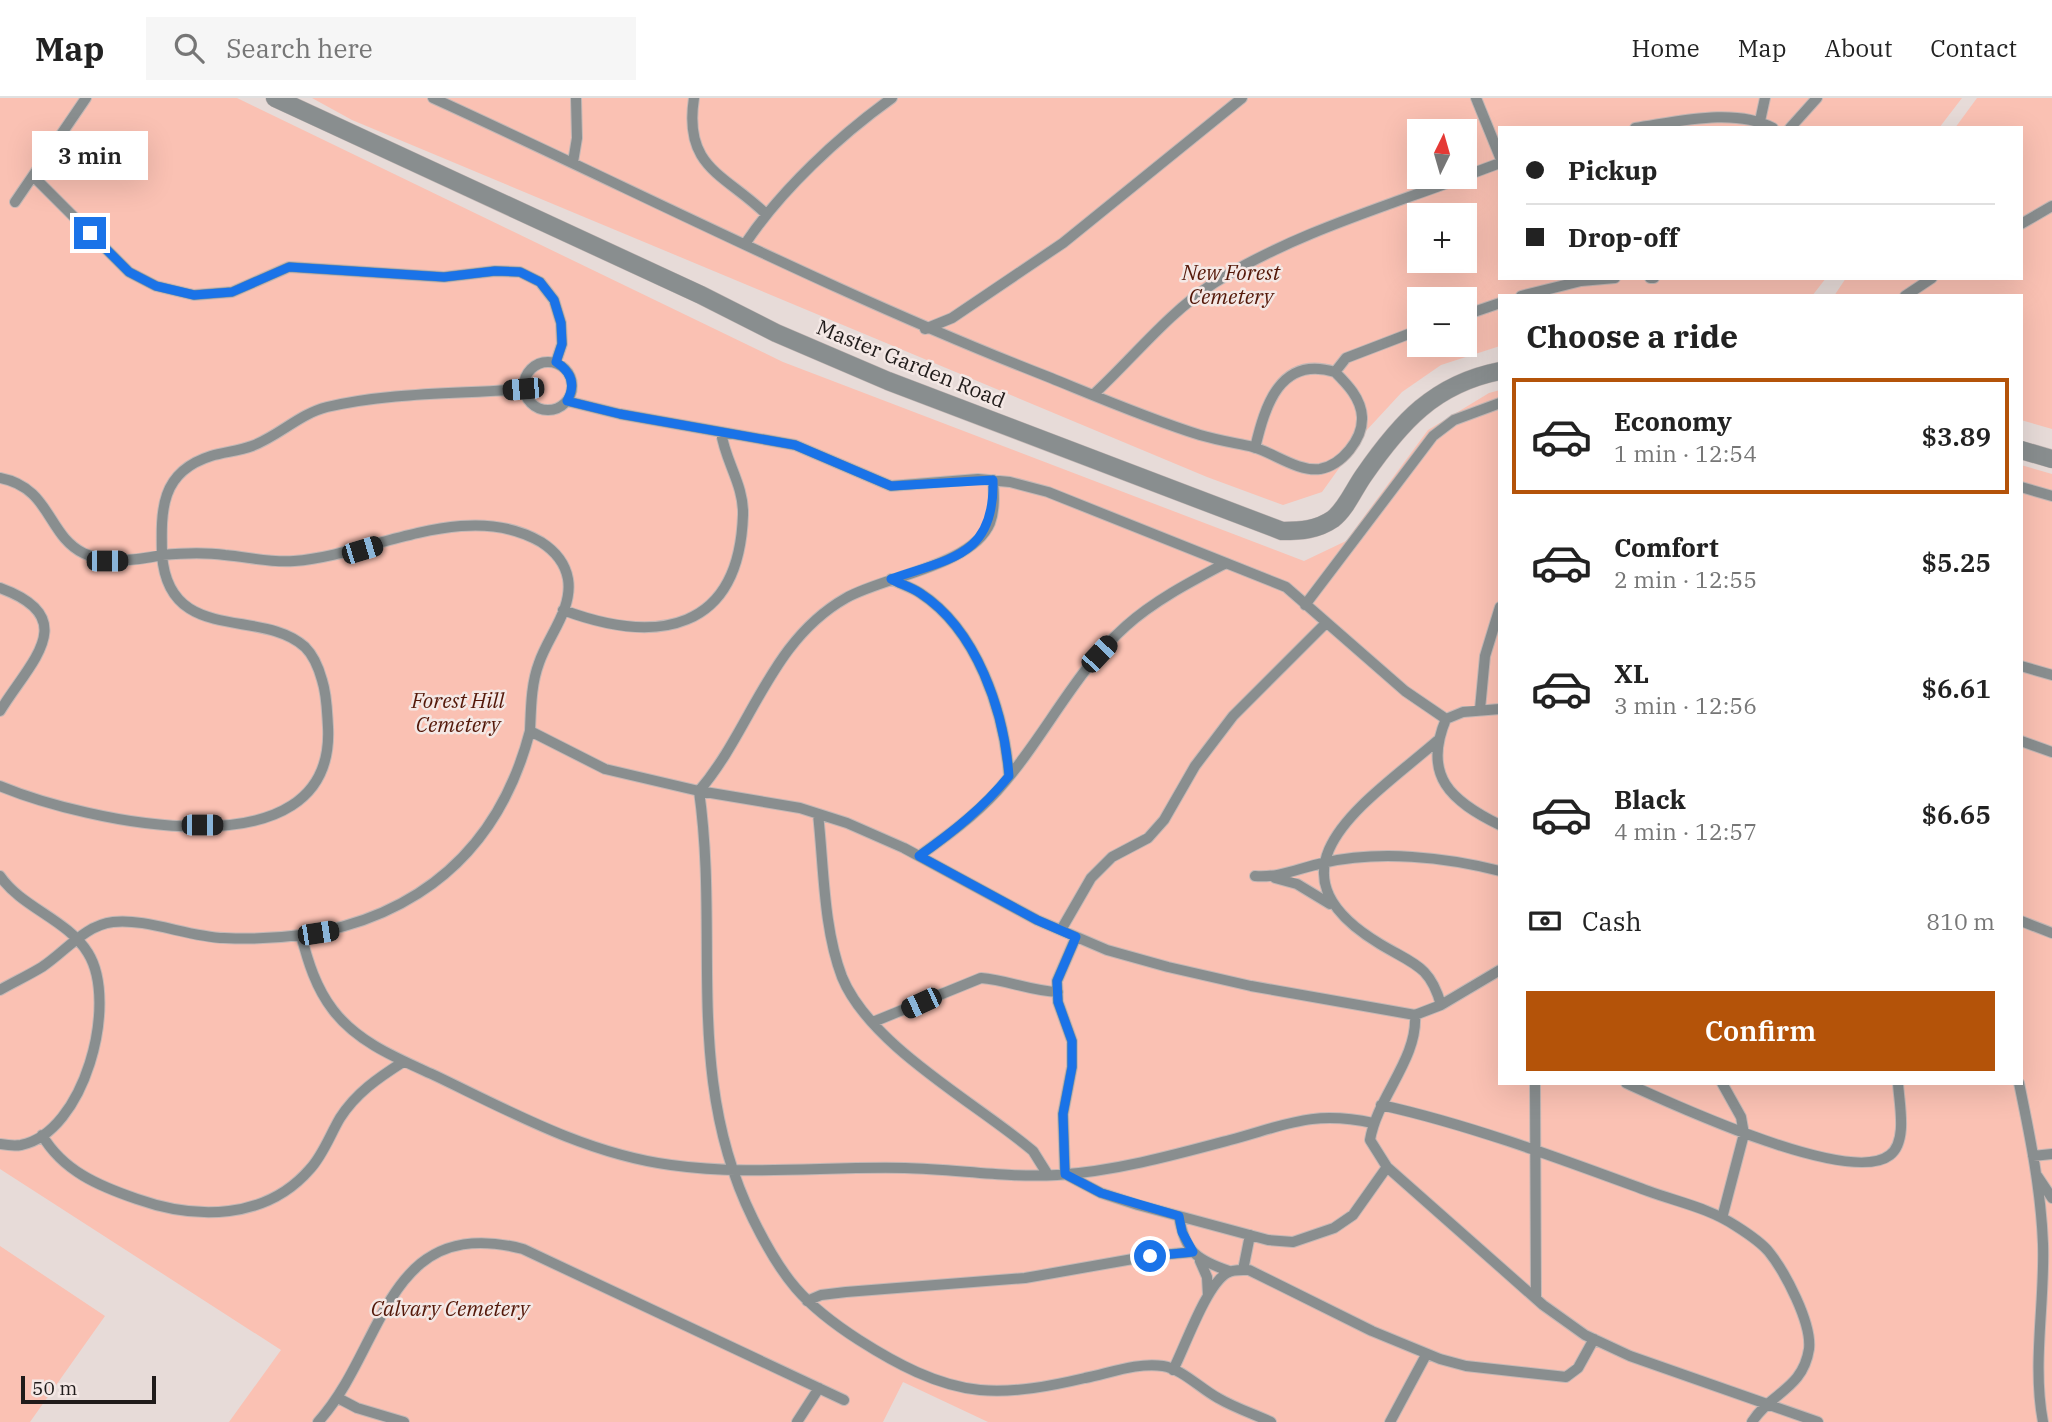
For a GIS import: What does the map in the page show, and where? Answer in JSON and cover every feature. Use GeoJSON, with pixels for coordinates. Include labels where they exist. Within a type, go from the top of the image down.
{"type":"FeatureCollection","features":[{"type":"Feature","properties":{"kind":"street","name":"Master Garden Road"},"geometry":{"type":"LineString","coordinates":[[275,98],[701,295],[800,344],[888,382],[1282,531],[1308,531],[1333,519],[1414,413],[1430,398],[1446,389],[1498,372]]}},
{"type":"Feature","properties":{"kind":"street"},"geometry":{"type":"LineString","coordinates":[[2023,451],[2052,459]]}},
{"type":"Feature","properties":{"kind":"lane"},"geometry":{"type":"LineString","coordinates":[[15,202],[86,98]]}},
{"type":"Feature","properties":{"kind":"lane"},"geometry":{"type":"LineString","coordinates":[[433,98],[925,329],[1200,435],[1255,448],[1318,470],[1330,466],[1345,455],[1357,439],[1362,419],[1359,401],[1335,372],[1322,368],[1306,369],[1287,377],[1275,390],[1266,407],[1255,448]]}},
{"type":"Feature","properties":{"kind":"lane"},"geometry":{"type":"LineString","coordinates":[[573,162],[577,138],[576,98]]}},
{"type":"Feature","properties":{"kind":"lane"},"geometry":{"type":"LineString","coordinates":[[694,98],[692,134],[700,158],[766,214]]}},
{"type":"Feature","properties":{"kind":"lane"},"geometry":{"type":"LineString","coordinates":[[745,244],[766,214],[845,136],[892,98]]}},
{"type":"Feature","properties":{"kind":"lane"},"geometry":{"type":"LineString","coordinates":[[925,329],[952,318],[1063,243],[1242,98]]}},
{"type":"Feature","properties":{"kind":"lane"},"geometry":{"type":"LineString","coordinates":[[1476,98],[1498,152]]}},
{"type":"Feature","properties":{"kind":"lane"},"geometry":{"type":"LineString","coordinates":[[1760,121],[1765,98]]}},
{"type":"Feature","properties":{"kind":"lane"},"geometry":{"type":"LineString","coordinates":[[1792,126],[1818,98]]}},
{"type":"Feature","properties":{"kind":"lane"},"geometry":{"type":"LineString","coordinates":[[1654,126],[1732,118],[1760,121],[1769,126]]}},
{"type":"Feature","properties":{"kind":"lane"},"geometry":{"type":"LineString","coordinates":[[1477,172],[1498,164]]}},
{"type":"Feature","properties":{"kind":"lane"},"geometry":{"type":"LineString","coordinates":[[33,176],[129,272],[156,286],[194,295],[232,292],[289,267],[444,277],[495,271],[520,272],[540,282],[554,300],[561,323],[562,344],[556,362]]}},
{"type":"Feature","properties":{"kind":"lane"},"geometry":{"type":"LineString","coordinates":[[1093,395],[1152,333],[1213,284],[1282,248],[1433,189]]}},
{"type":"Feature","properties":{"kind":"lane"},"geometry":{"type":"LineString","coordinates":[[2023,223],[2052,205]]}},
{"type":"Feature","properties":{"kind":"lane"},"geometry":{"type":"LineString","coordinates":[[1529,294],[1592,280]]}},
{"type":"Feature","properties":{"kind":"lane"},"geometry":{"type":"LineString","coordinates":[[1908,294],[1929,280]]}},
{"type":"Feature","properties":{"kind":"lane"},"geometry":{"type":"LineString","coordinates":[[1477,310],[1498,304]]}},
{"type":"Feature","properties":{"kind":"lane"},"geometry":{"type":"LineString","coordinates":[[1335,372],[1346,358],[1407,335]]}},
{"type":"Feature","properties":{"kind":"lane"},"geometry":{"type":"LineString","coordinates":[[548,361],[556,362],[568,372],[573,387],[567,401],[554,410],[538,408],[531,404],[523,389],[527,373],[533,366],[548,361]]}},
{"type":"Feature","properties":{"kind":"lane"},"geometry":{"type":"LineString","coordinates":[[0,786],[66,808],[118,818],[208,825],[255,822],[282,814],[301,802],[315,786],[326,758],[328,734],[323,682],[315,661],[304,647],[283,635],[226,624],[198,612],[175,595],[163,577],[161,513],[168,489],[184,469],[209,457],[252,446],[302,417],[326,407],[379,399],[523,389]]}},
{"type":"Feature","properties":{"kind":"lane"},"geometry":{"type":"LineString","coordinates":[[567,401],[795,445],[891,486],[993,480],[1048,492],[1286,587],[1405,691],[1446,719]]}},
{"type":"Feature","properties":{"kind":"lane"},"geometry":{"type":"LineString","coordinates":[[1305,605],[1433,436],[1454,420],[1498,404]]}},
{"type":"Feature","properties":{"kind":"lane"},"geometry":{"type":"LineString","coordinates":[[563,610],[611,625],[641,629],[692,619],[712,605],[727,583],[740,541],[743,513],[740,489],[723,446],[721,432]]}},
{"type":"Feature","properties":{"kind":"lane"},"geometry":{"type":"LineString","coordinates":[[0,478],[25,489],[64,540],[88,557],[124,561],[195,552],[258,559],[300,560],[362,550],[434,530],[468,524],[497,526],[530,536],[553,549],[565,566],[569,582],[563,610],[538,663],[532,695],[530,731],[515,778],[500,807],[457,861],[385,914],[334,930],[301,935],[196,937],[114,922],[95,927],[41,967],[0,990]]}},
{"type":"Feature","properties":{"kind":"lane"},"geometry":{"type":"LineString","coordinates":[[993,480],[990,523],[976,543],[935,564],[846,598],[816,620],[793,643],[771,670],[732,748],[699,791],[704,831],[709,1059],[715,1101],[732,1171],[769,1251],[807,1301],[823,1317],[866,1345],[946,1384],[1008,1391],[1055,1385],[1146,1366],[1172,1370],[1222,1400],[1271,1422]]}},
{"type":"Feature","properties":{"kind":"lane"},"geometry":{"type":"LineString","coordinates":[[2023,487],[2052,496]]}},
{"type":"Feature","properties":{"kind":"lane"},"geometry":{"type":"LineString","coordinates":[[919,856],[969,820],[1009,776],[1074,683],[1126,625],[1195,579],[1226,563]]}},
{"type":"Feature","properties":{"kind":"lane"},"geometry":{"type":"LineString","coordinates":[[891,579],[919,592],[940,609],[968,645],[995,704],[1005,737],[1009,776]]}},
{"type":"Feature","properties":{"kind":"lane"},"geometry":{"type":"LineString","coordinates":[[0,588],[34,604],[44,617],[47,634],[37,656],[0,711]]}},
{"type":"Feature","properties":{"kind":"lane"},"geometry":{"type":"LineString","coordinates":[[1480,709],[1485,656],[1498,614]]}},
{"type":"Feature","properties":{"kind":"lane"},"geometry":{"type":"LineString","coordinates":[[1061,930],[1091,878],[1112,857],[1148,838],[1164,820],[1195,766],[1233,716],[1326,623]]}},
{"type":"Feature","properties":{"kind":"lane"},"geometry":{"type":"LineString","coordinates":[[2023,667],[2052,675]]}},
{"type":"Feature","properties":{"kind":"lane"},"geometry":{"type":"LineString","coordinates":[[1446,719],[1480,709],[1498,709]]}},
{"type":"Feature","properties":{"kind":"lane"},"geometry":{"type":"LineString","coordinates":[[1446,719],[1437,741],[1437,761],[1445,786],[1460,803],[1498,824]]}},
{"type":"Feature","properties":{"kind":"lane"},"geometry":{"type":"LineString","coordinates":[[530,731],[605,769],[818,814],[846,823],[919,856],[1076,937],[1107,950],[1168,967],[1251,986],[1415,1015],[1441,1005],[1498,971]]}},
{"type":"Feature","properties":{"kind":"lane"},"geometry":{"type":"LineString","coordinates":[[1437,741],[1344,827],[1326,851],[1323,863],[1326,892],[1333,906],[1351,926],[1424,970],[1435,982],[1441,1005]]}},
{"type":"Feature","properties":{"kind":"lane"},"geometry":{"type":"LineString","coordinates":[[2023,742],[2052,752]]}},
{"type":"Feature","properties":{"kind":"lane"},"geometry":{"type":"LineString","coordinates":[[818,814],[835,951],[853,999],[873,1022],[934,1075],[1033,1152],[1048,1175]]}},
{"type":"Feature","properties":{"kind":"lane"},"geometry":{"type":"LineString","coordinates":[[1273,878],[1323,863],[1382,857],[1420,858],[1498,871]]}},
{"type":"Feature","properties":{"kind":"lane"},"geometry":{"type":"LineString","coordinates":[[0,876],[77,940],[88,953],[98,979],[97,1036],[76,1093],[62,1119],[42,1135],[22,1145],[0,1144]]}},
{"type":"Feature","properties":{"kind":"lane"},"geometry":{"type":"LineString","coordinates":[[1255,876],[1297,884],[1333,906]]}},
{"type":"Feature","properties":{"kind":"lane"},"geometry":{"type":"LineString","coordinates":[[2023,922],[2052,933]]}},
{"type":"Feature","properties":{"kind":"lane"},"geometry":{"type":"LineString","coordinates":[[301,935],[318,986],[333,1011],[354,1032],[403,1062],[532,1122],[612,1152],[668,1165],[732,1171],[895,1168],[1065,1174],[1117,1168],[1178,1154],[1305,1118],[1336,1117],[1373,1123]]}},
{"type":"Feature","properties":{"kind":"lane"},"geometry":{"type":"LineString","coordinates":[[1065,1174],[1063,1114],[1072,1067],[1072,1041],[1058,1002],[1057,981],[1076,937]]}},
{"type":"Feature","properties":{"kind":"lane"},"geometry":{"type":"LineString","coordinates":[[873,1022],[981,978],[998,979],[1038,991],[1058,992]]}},
{"type":"Feature","properties":{"kind":"lane"},"geometry":{"type":"LineString","coordinates":[[1415,1015],[1416,1030],[1410,1047],[1373,1123],[1370,1140],[1387,1167],[1536,1298],[1594,1339],[1630,1356],[1818,1422]]}},
{"type":"Feature","properties":{"kind":"lane"},"geometry":{"type":"LineString","coordinates":[[42,1135],[52,1152],[67,1166],[118,1193],[178,1211],[211,1213],[242,1210],[274,1199],[296,1184],[312,1167],[356,1095],[403,1062]]}},
{"type":"Feature","properties":{"kind":"lane"},"geometry":{"type":"LineString","coordinates":[[1535,1085],[1536,1298]]}},
{"type":"Feature","properties":{"kind":"lane"},"geometry":{"type":"LineString","coordinates":[[1631,1085],[1744,1134],[1816,1154],[1858,1161],[1880,1160],[1890,1155],[1898,1144],[1898,1085]]}},
{"type":"Feature","properties":{"kind":"lane"},"geometry":{"type":"LineString","coordinates":[[1722,1218],[1744,1134],[1741,1117],[1724,1085]]}},
{"type":"Feature","properties":{"kind":"lane"},"geometry":{"type":"LineString","coordinates":[[2019,1085],[2033,1156],[2043,1242],[2039,1366],[2043,1422]]}},
{"type":"Feature","properties":{"kind":"lane"},"geometry":{"type":"LineString","coordinates":[[1381,1105],[1441,1121],[1707,1210],[1769,1252],[1797,1300],[1810,1346],[1806,1362],[1785,1393],[1767,1404],[1752,1422]]}},
{"type":"Feature","properties":{"kind":"lane"},"geometry":{"type":"LineString","coordinates":[[2033,1156],[2052,1154]]}},
{"type":"Feature","properties":{"kind":"lane"},"geometry":{"type":"LineString","coordinates":[[1065,1174],[1101,1193],[1250,1235],[1293,1242],[1334,1228],[1353,1215],[1387,1167]]}},
{"type":"Feature","properties":{"kind":"lane"},"geometry":{"type":"LineString","coordinates":[[2035,1172],[2052,1198]]}},
{"type":"Feature","properties":{"kind":"lane"},"geometry":{"type":"LineString","coordinates":[[1179,1216],[1182,1232],[1207,1277],[1208,1295]]}},
{"type":"Feature","properties":{"kind":"lane"},"geometry":{"type":"LineString","coordinates":[[1243,1270],[1250,1235]]}},
{"type":"Feature","properties":{"kind":"lane"},"geometry":{"type":"LineString","coordinates":[[318,1422],[338,1398],[392,1295],[411,1270],[434,1255],[465,1243],[497,1242],[523,1249],[844,1400]]}},
{"type":"Feature","properties":{"kind":"lane"},"geometry":{"type":"LineString","coordinates":[[807,1301],[846,1292],[1025,1278],[1150,1256],[1196,1256],[1230,1271],[1249,1270],[1426,1355],[1466,1366],[1566,1377],[1578,1368],[1594,1339]]}},
{"type":"Feature","properties":{"kind":"lane"},"geometry":{"type":"LineString","coordinates":[[1172,1370],[1208,1295],[1219,1279],[1230,1271]]}},
{"type":"Feature","properties":{"kind":"lane"},"geometry":{"type":"LineString","coordinates":[[2043,1293],[2052,1272]]}},
{"type":"Feature","properties":{"kind":"lane"},"geometry":{"type":"LineString","coordinates":[[1390,1422],[1426,1355]]}},
{"type":"Feature","properties":{"kind":"lane"},"geometry":{"type":"LineString","coordinates":[[797,1422],[819,1388]]}},
{"type":"Feature","properties":{"kind":"lane"},"geometry":{"type":"LineString","coordinates":[[338,1398],[357,1408],[404,1422]]}},
{"type":"Feature","properties":{"kind":"green space","name":"Forest Hill Cemetery"},"geometry":{"type":"Polygon","coordinates":[[[0,98],[237,98],[783,362],[1304,561],[1346,541],[1428,430],[1489,393],[1498,391],[1498,1085],[2023,1085],[2023,466],[2052,474],[2052,1422],[988,1422],[903,1382],[883,1422],[229,1422],[281,1350],[0,1169],[0,98]]]}},
{"type":"Feature","properties":{"kind":"green space","name":"New Forest Cemetery"},"geometry":{"type":"Polygon","coordinates":[[[312,98],[1962,98],[1941,126],[1498,126],[1498,280],[1824,280],[1814,294],[1498,294],[1498,347],[1477,353],[1477,287],[1407,287],[1407,357],[1466,357],[1441,365],[1402,392],[1365,432],[1322,492],[1283,505],[1207,477],[352,120],[312,98]]]}},
{"type":"Feature","properties":{"kind":"green space"},"geometry":{"type":"Polygon","coordinates":[[[1977,98],[2052,98],[2052,429],[2023,421],[2023,294],[1835,294],[1845,280],[2023,280],[2023,126],[1956,126],[1977,98]]]}},
{"type":"Feature","properties":{"kind":"green space"},"geometry":{"type":"Polygon","coordinates":[[[0,1246],[105,1316],[30,1422],[0,1422],[0,1246]]]}},
{"type":"Feature","properties":{"kind":"route"},"geometry":{"type":"LineString","coordinates":[[90,233],[129,272],[156,286],[194,295],[232,292],[289,267],[444,277],[495,271],[520,272],[540,282],[554,300],[561,323],[562,344],[556,362],[563,366],[572,379],[573,387],[567,401],[587,408],[795,445],[891,486],[993,480],[994,504],[990,523],[976,543],[935,564],[891,579],[919,592],[956,626],[981,671],[995,704],[1005,737],[1008,761],[1009,776],[998,790],[969,820],[919,856],[1037,920],[1076,937],[1057,981],[1058,1002],[1072,1041],[1072,1067],[1063,1114],[1065,1174],[1101,1193],[1179,1216],[1182,1232],[1193,1252],[1150,1256]]}},
{"type":"Feature","properties":{"kind":"park label","name":"Calvary Cemetery"},"geometry":{"type":"Point","coordinates":[450,1309]}}]}
